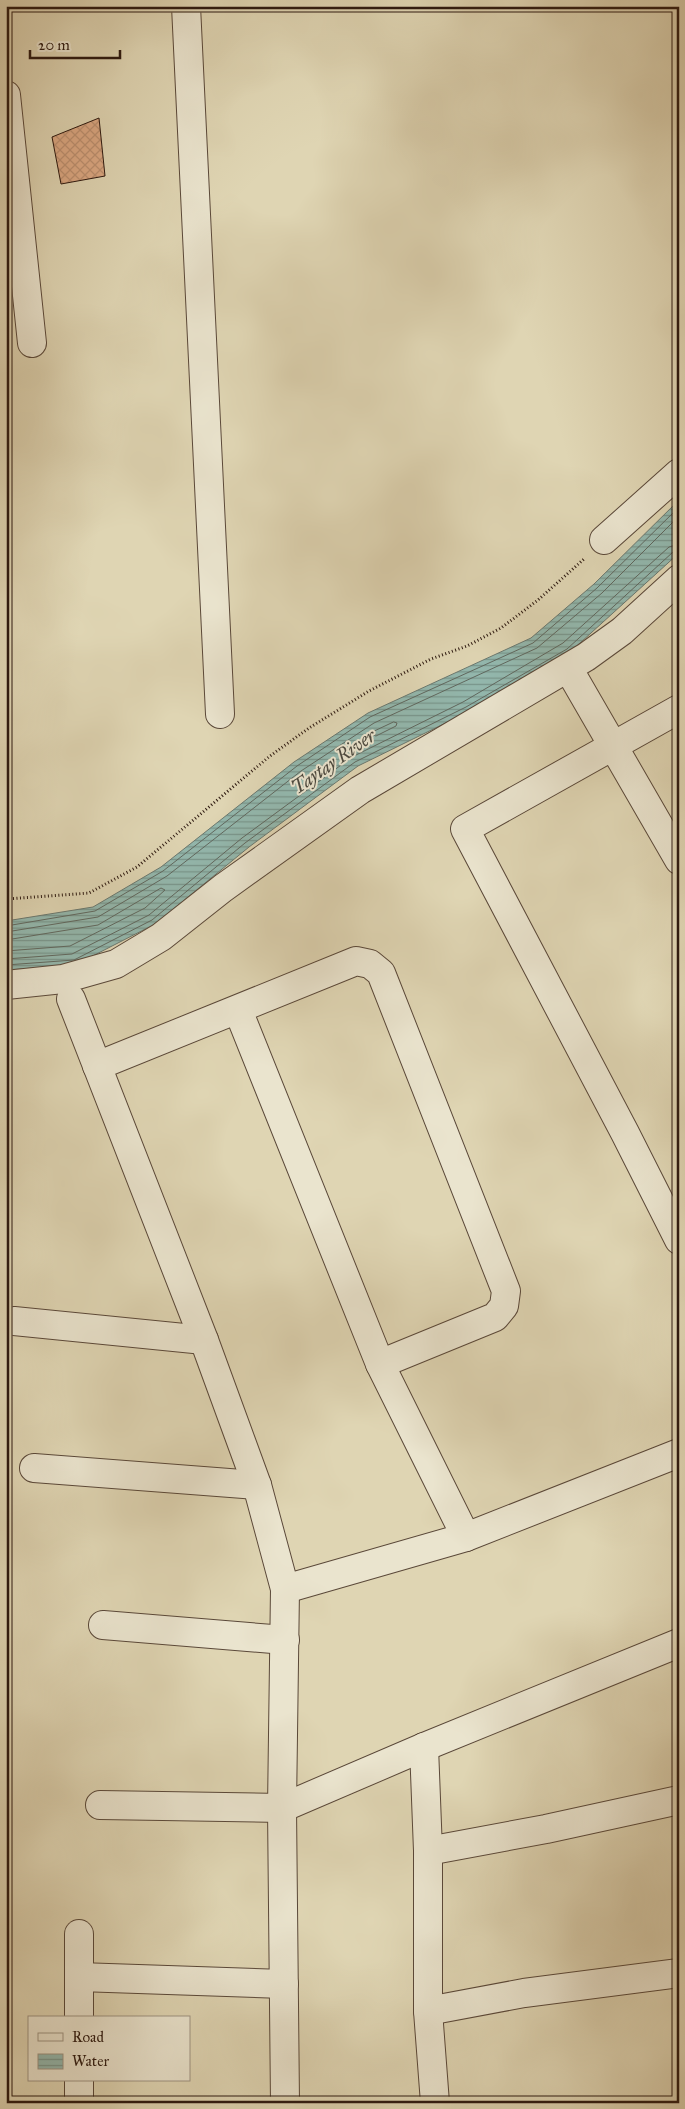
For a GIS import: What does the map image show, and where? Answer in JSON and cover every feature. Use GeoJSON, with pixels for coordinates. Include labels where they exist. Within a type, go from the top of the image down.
{"type":"FeatureCollection","features":[{"type":"Feature","properties":{"kind":"street"},"geometry":{"type":"LineString","coordinates":[[186,6],[220,714]]}},
{"type":"Feature","properties":{"kind":"street"},"geometry":{"type":"LineString","coordinates":[[6,95],[32,342]]}},
{"type":"Feature","properties":{"kind":"street"},"geometry":{"type":"LineString","coordinates":[[604,540],[679,473]]}},
{"type":"Feature","properties":{"kind":"street"},"geometry":{"type":"LineString","coordinates":[[6,985],[63,979],[116,964],[161,938],[223,888],[360,790],[586,657],[622,631],[679,579]]}},
{"type":"Feature","properties":{"kind":"street"},"geometry":{"type":"LineString","coordinates":[[575,680],[679,860]]}},
{"type":"Feature","properties":{"kind":"street"},"geometry":{"type":"LineString","coordinates":[[679,708],[465,829],[625,1133],[679,1240]]}},
{"type":"Feature","properties":{"kind":"street"},"geometry":{"type":"LineString","coordinates":[[97,1066],[356,961],[370,964],[381,974],[506,1291],[504,1306],[495,1317],[380,1364]]}},
{"type":"Feature","properties":{"kind":"street"},"geometry":{"type":"LineString","coordinates":[[71,999],[204,1340],[257,1485],[285,1589],[282,1808],[285,2103]]}},
{"type":"Feature","properties":{"kind":"street"},"geometry":{"type":"LineString","coordinates":[[238,1010],[380,1364],[466,1537]]}},
{"type":"Feature","properties":{"kind":"street"},"geometry":{"type":"LineString","coordinates":[[14,1321],[204,1340]]}},
{"type":"Feature","properties":{"kind":"street"},"geometry":{"type":"LineString","coordinates":[[285,1589],[466,1537],[679,1453]]}},
{"type":"Feature","properties":{"kind":"street"},"geometry":{"type":"LineString","coordinates":[[34,1468],[257,1485]]}},
{"type":"Feature","properties":{"kind":"street"},"geometry":{"type":"LineString","coordinates":[[103,1625],[285,1640]]}},
{"type":"Feature","properties":{"kind":"street"},"geometry":{"type":"LineString","coordinates":[[100,1805],[282,1808],[424,1747],[679,1643]]}},
{"type":"Feature","properties":{"kind":"street"},"geometry":{"type":"LineString","coordinates":[[424,1747],[428,1851],[428,2011],[435,2103]]}},
{"type":"Feature","properties":{"kind":"street"},"geometry":{"type":"LineString","coordinates":[[428,1851],[679,1800]]}},
{"type":"Feature","properties":{"kind":"street"},"geometry":{"type":"LineString","coordinates":[[79,1934],[79,2016]]}},
{"type":"Feature","properties":{"kind":"street"},"geometry":{"type":"LineString","coordinates":[[428,2011],[524,1993],[679,1973]]}},
{"type":"Feature","properties":{"kind":"street"},"geometry":{"type":"LineString","coordinates":[[79,1977],[284,1984]]}},
{"type":"Feature","properties":{"kind":"street"},"geometry":{"type":"LineString","coordinates":[[79,2082],[79,2103]]}},
{"type":"Feature","properties":{"kind":"path"},"geometry":{"type":"LineString","coordinates":[[6,900],[89,893],[137,867],[270,756],[309,728],[369,691],[431,660],[467,646],[501,628],[538,600],[604,540]]}},
{"type":"Feature","properties":{"kind":"water","name":"Taytay River"},"geometry":{"type":"Polygon","coordinates":[[[679,500],[679,553],[569,653],[468,712],[358,766],[249,847],[155,924],[75,965],[6,970],[6,921],[93,907],[161,867],[294,762],[368,713],[531,638],[594,584],[679,500]]]}},
{"type":"Feature","properties":{"kind":"building"},"geometry":{"type":"Polygon","coordinates":[[[99,118],[105,176],[61,184],[52,137],[99,118]]]}}]}
